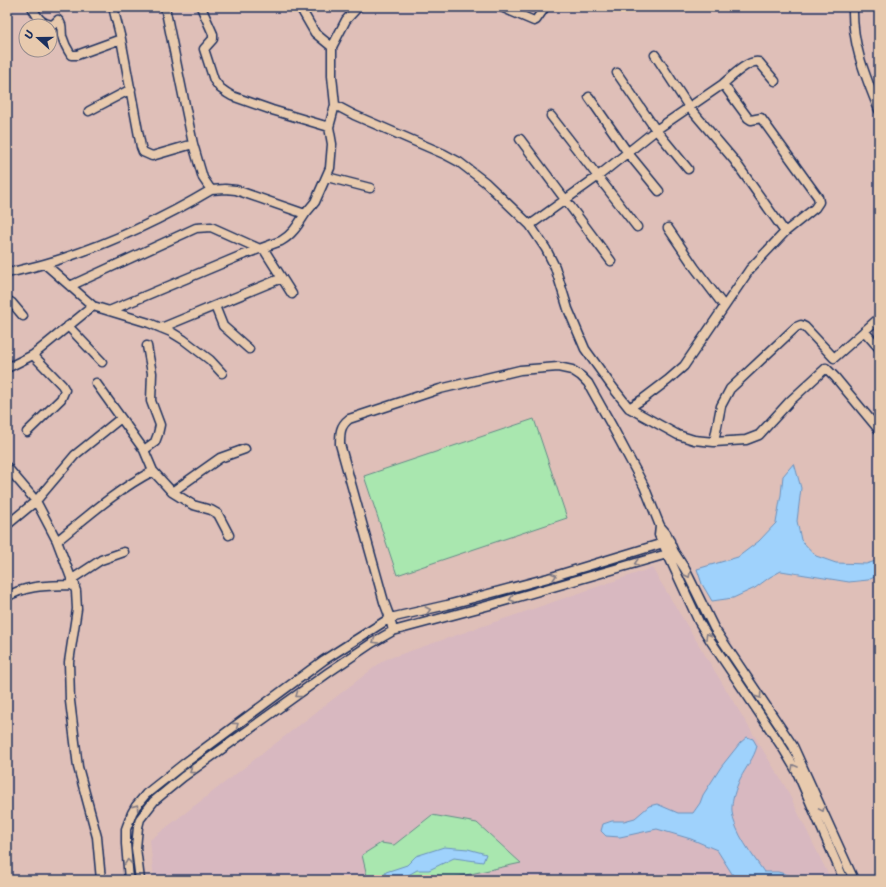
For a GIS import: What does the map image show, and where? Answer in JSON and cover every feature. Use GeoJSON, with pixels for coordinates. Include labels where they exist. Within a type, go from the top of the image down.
{"type":"FeatureCollection","features":[{"type":"Feature","properties":{"kind":"street"},"geometry":{"type":"LineString","coordinates":[[32,7],[39,19],[46,25],[53,25],[58,20],[61,23],[62,37],[71,54],[77,55],[121,39]]}},
{"type":"Feature","properties":{"kind":"street"},"geometry":{"type":"LineString","coordinates":[[113,7],[121,39],[140,147],[143,152],[152,156],[193,144]]}},
{"type":"Feature","properties":{"kind":"street"},"geometry":{"type":"LineString","coordinates":[[165,7],[193,144],[203,178],[211,190]]}},
{"type":"Feature","properties":{"kind":"street"},"geometry":{"type":"LineString","coordinates":[[201,7],[213,34],[213,39],[204,49],[214,80],[220,88],[232,96],[272,110],[329,126]]}},
{"type":"Feature","properties":{"kind":"street"},"geometry":{"type":"LineString","coordinates":[[300,7],[315,33],[332,47]]}},
{"type":"Feature","properties":{"kind":"street"},"geometry":{"type":"LineString","coordinates":[[109,311],[286,238],[296,228],[315,202],[330,168],[332,144],[329,126],[335,105],[332,76],[332,47],[346,20],[358,7]]}},
{"type":"Feature","properties":{"kind":"street"},"geometry":{"type":"LineString","coordinates":[[501,7],[534,21],[545,7]]}},
{"type":"Feature","properties":{"kind":"street"},"geometry":{"type":"LineString","coordinates":[[853,7],[853,21],[860,61],[879,110]]}},
{"type":"Feature","properties":{"kind":"street"},"geometry":{"type":"LineString","coordinates":[[655,55],[689,107],[734,160],[785,232]]}},
{"type":"Feature","properties":{"kind":"street"},"geometry":{"type":"LineString","coordinates":[[530,226],[597,177],[656,130],[723,84],[753,61],[760,62],[775,80]]}},
{"type":"Feature","properties":{"kind":"street"},"geometry":{"type":"LineString","coordinates":[[617,73],[656,130],[688,169]]}},
{"type":"Feature","properties":{"kind":"street"},"geometry":{"type":"LineString","coordinates":[[629,408],[643,399],[684,366],[750,269],[785,232],[815,208],[819,202],[818,197],[761,118],[751,120],[748,118],[723,84]]}},
{"type":"Feature","properties":{"kind":"street"},"geometry":{"type":"LineString","coordinates":[[89,111],[130,89]]}},
{"type":"Feature","properties":{"kind":"street"},"geometry":{"type":"LineString","coordinates":[[589,97],[628,153],[659,191]]}},
{"type":"Feature","properties":{"kind":"street"},"geometry":{"type":"LineString","coordinates":[[335,105],[354,115],[433,148],[459,162],[485,182],[530,226],[546,250],[555,267],[568,308],[585,348],[611,385],[629,408],[678,435],[694,440],[714,442],[746,440],[759,435],[790,401],[826,368],[834,358],[879,318]]}},
{"type":"Feature","properties":{"kind":"street"},"geometry":{"type":"LineString","coordinates":[[551,116],[637,227]]}},
{"type":"Feature","properties":{"kind":"street"},"geometry":{"type":"LineString","coordinates":[[520,139],[564,200],[611,261]]}},
{"type":"Feature","properties":{"kind":"street"},"geometry":{"type":"LineString","coordinates":[[327,177],[370,188]]}},
{"type":"Feature","properties":{"kind":"street"},"geometry":{"type":"LineString","coordinates":[[7,274],[44,264],[92,248],[145,226],[180,209],[211,190],[236,190],[305,214]]}},
{"type":"Feature","properties":{"kind":"street"},"geometry":{"type":"LineString","coordinates":[[70,286],[202,226],[211,227],[261,248],[292,294]]}},
{"type":"Feature","properties":{"kind":"street"},"geometry":{"type":"LineString","coordinates":[[668,228],[695,268],[724,306]]}},
{"type":"Feature","properties":{"kind":"street"},"geometry":{"type":"LineString","coordinates":[[44,264],[93,306],[171,332],[210,360],[222,373]]}},
{"type":"Feature","properties":{"kind":"street"},"geometry":{"type":"LineString","coordinates":[[161,328],[282,278]]}},
{"type":"Feature","properties":{"kind":"street"},"geometry":{"type":"LineString","coordinates":[[7,300],[12,303],[23,316]]}},
{"type":"Feature","properties":{"kind":"street"},"geometry":{"type":"LineString","coordinates":[[7,368],[33,355],[93,306]]}},
{"type":"Feature","properties":{"kind":"street"},"geometry":{"type":"LineString","coordinates":[[215,306],[223,326],[249,349]]}},
{"type":"Feature","properties":{"kind":"street"},"geometry":{"type":"LineString","coordinates":[[714,442],[721,406],[730,389],[796,327],[801,325],[805,327],[834,358]]}},
{"type":"Feature","properties":{"kind":"street"},"geometry":{"type":"LineString","coordinates":[[68,326],[102,362]]}},
{"type":"Feature","properties":{"kind":"street"},"geometry":{"type":"LineString","coordinates":[[864,331],[879,348]]}},
{"type":"Feature","properties":{"kind":"street"},"geometry":{"type":"LineString","coordinates":[[144,450],[155,442],[160,425],[151,401],[152,373],[147,346]]}},
{"type":"Feature","properties":{"kind":"street"},"geometry":{"type":"LineString","coordinates":[[27,432],[61,399],[64,390],[62,385],[33,355]]}},
{"type":"Feature","properties":{"kind":"street"},"geometry":{"type":"LineString","coordinates":[[393,631],[340,444],[341,428],[343,423],[349,419],[440,389],[520,370],[554,367],[572,370],[588,383],[644,486],[660,526],[666,533],[666,542],[700,622],[710,640],[784,750],[797,772],[844,880]]}},
{"type":"Feature","properties":{"kind":"street"},"geometry":{"type":"LineString","coordinates":[[826,368],[879,430]]}},
{"type":"Feature","properties":{"kind":"street"},"geometry":{"type":"LineString","coordinates":[[96,383],[144,450],[153,471],[172,492],[193,505],[214,512],[221,519],[229,535]]}},
{"type":"Feature","properties":{"kind":"street"},"geometry":{"type":"LineString","coordinates":[[7,525],[36,501],[75,455],[121,418]]}},
{"type":"Feature","properties":{"kind":"street"},"geometry":{"type":"LineString","coordinates":[[172,492],[220,458],[245,449]]}},
{"type":"Feature","properties":{"kind":"street"},"geometry":{"type":"LineString","coordinates":[[7,467],[36,501],[57,541],[73,582],[77,602],[69,662],[70,701],[78,767],[97,837],[102,880]]}},
{"type":"Feature","properties":{"kind":"street"},"geometry":{"type":"LineString","coordinates":[[57,541],[110,498],[153,471]]}},
{"type":"Feature","properties":{"kind":"street"},"geometry":{"type":"LineString","coordinates":[[130,880],[126,829],[136,806],[146,794],[185,763],[324,660],[390,618],[490,594],[666,542]]}},
{"type":"Feature","properties":{"kind":"street"},"geometry":{"type":"LineString","coordinates":[[7,597],[14,592],[26,588],[73,582],[101,560],[124,552]]}},
{"type":"Feature","properties":{"kind":"street"},"geometry":{"type":"LineString","coordinates":[[140,880],[136,848],[138,827],[140,819],[154,801],[183,777],[329,672],[372,643],[393,631],[671,553]]}},
{"type":"Feature","properties":{"kind":"street"},"geometry":{"type":"LineString","coordinates":[[671,553],[685,569],[714,628],[793,746],[854,880]]}},
{"type":"Feature","properties":{"kind":"street"},"geometry":{"type":"LineString","coordinates":[[729,669],[737,664]]}},
{"type":"Feature","properties":{"kind":"shaded area"},"geometry":{"type":"Polygon","coordinates":[[[652,568],[786,788],[831,880],[154,880],[150,840],[384,660],[652,568]]]}},
{"type":"Feature","properties":{"kind":"green space"},"geometry":{"type":"Polygon","coordinates":[[[534,419],[567,518],[397,575],[364,476],[534,419]]]}},
{"type":"Feature","properties":{"kind":"green space"},"geometry":{"type":"Polygon","coordinates":[[[432,815],[477,823],[521,863],[443,880],[368,880],[362,855],[381,843],[394,845],[432,815]]]}},
{"type":"Feature","properties":{"kind":"water"},"geometry":{"type":"Polygon","coordinates":[[[794,463],[801,488],[797,521],[801,540],[816,556],[836,563],[866,564],[879,560],[879,575],[868,580],[849,582],[781,571],[755,588],[733,598],[712,601],[702,584],[697,569],[738,557],[759,541],[776,523],[783,476],[794,463]]]}},
{"type":"Feature","properties":{"kind":"water"},"geometry":{"type":"Polygon","coordinates":[[[747,737],[753,739],[757,746],[754,755],[735,790],[732,808],[734,820],[740,836],[764,872],[778,872],[792,876],[793,880],[736,880],[717,850],[691,839],[657,829],[620,837],[606,836],[601,831],[603,824],[612,821],[624,821],[635,818],[649,806],[657,804],[678,813],[693,813],[721,767],[740,743],[747,737]]]}},
{"type":"Feature","properties":{"kind":"water"},"geometry":{"type":"Polygon","coordinates":[[[444,847],[468,849],[486,854],[483,862],[454,858],[429,870],[417,870],[400,880],[382,880],[386,872],[407,865],[416,856],[444,847]]]}}]}
